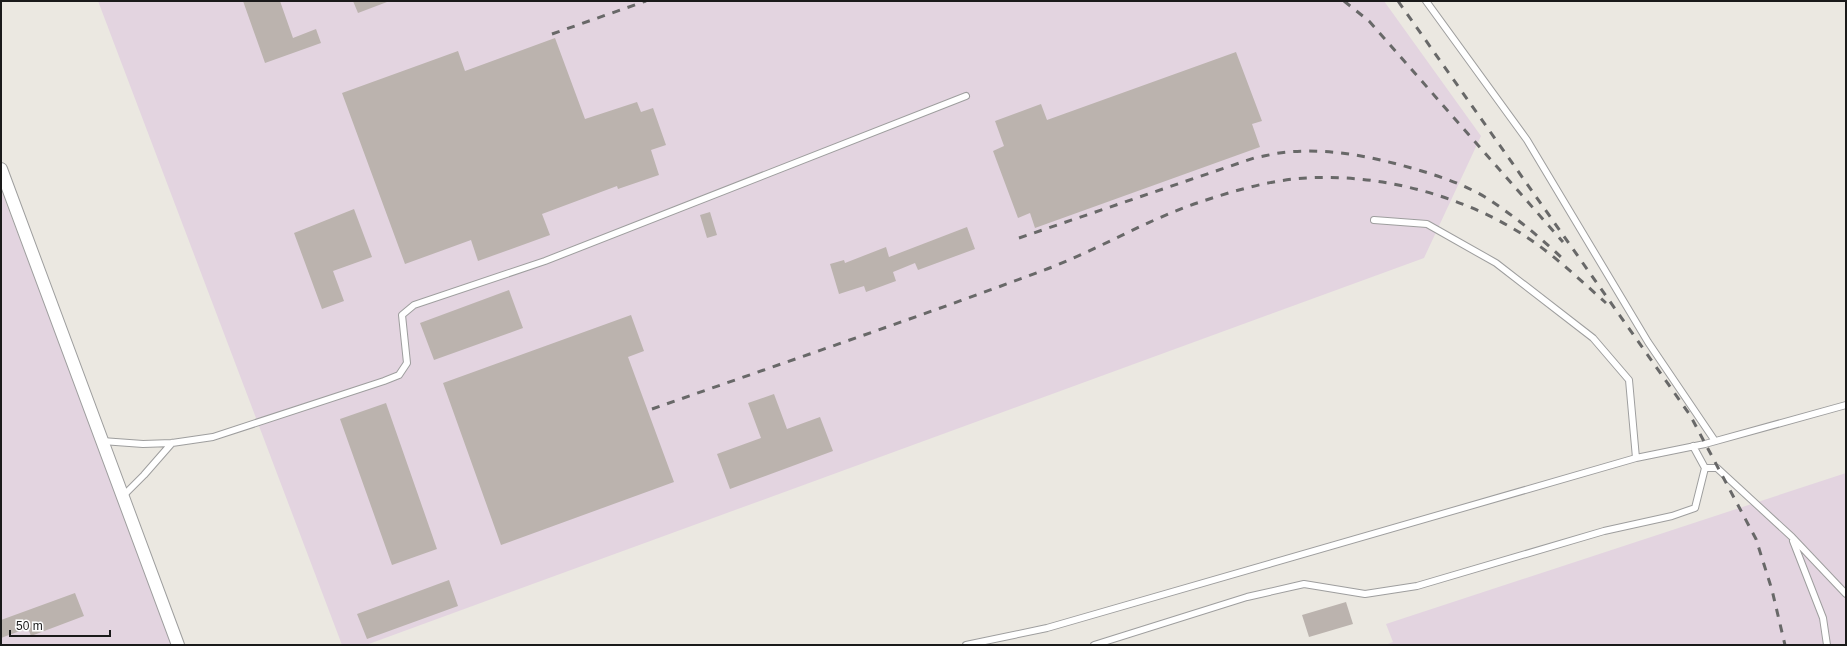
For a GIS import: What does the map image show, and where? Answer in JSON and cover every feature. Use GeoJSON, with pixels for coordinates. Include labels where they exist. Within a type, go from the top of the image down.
{"type":"FeatureCollection","features":[{"type":"Feature","properties":{"kind":"street"},"geometry":{"type":"LineString","coordinates":[[1,170],[178,645]]}},
{"type":"Feature","properties":{"kind":"lane"},"geometry":{"type":"LineString","coordinates":[[1426,1],[1527,140],[1648,342],[1715,441]]}},
{"type":"Feature","properties":{"kind":"lane"},"geometry":{"type":"LineString","coordinates":[[101,441],[143,444],[172,443],[213,437],[384,381],[399,375],[406,363],[402,315],[414,305],[545,261],[966,96]]}},
{"type":"Feature","properties":{"kind":"lane"},"geometry":{"type":"LineString","coordinates":[[1374,220],[1428,224],[1496,263],[1593,338],[1628,380],[1636,458]]}},
{"type":"Feature","properties":{"kind":"lane"},"geometry":{"type":"LineString","coordinates":[[966,645],[1047,628],[1636,458],[1715,441],[1846,405]]}},
{"type":"Feature","properties":{"kind":"lane"},"geometry":{"type":"LineString","coordinates":[[122,497],[172,443]]}},
{"type":"Feature","properties":{"kind":"lane"},"geometry":{"type":"LineString","coordinates":[[1094,645],[1247,597],[1304,584],[1365,594],[1417,586],[1604,531],[1672,516],[1695,508],[1705,468],[1694,446]]}},
{"type":"Feature","properties":{"kind":"lane"},"geometry":{"type":"LineString","coordinates":[[1705,468],[1717,468],[1792,537],[1846,594]]}},
{"type":"Feature","properties":{"kind":"lane"},"geometry":{"type":"LineString","coordinates":[[1792,537],[1823,618],[1827,645]]}},
{"type":"Feature","properties":{"kind":"shaded area"},"geometry":{"type":"Polygon","coordinates":[[[98,1],[1384,1],[1481,136],[1424,258],[366,645],[342,645],[98,1]]]}},
{"type":"Feature","properties":{"kind":"shaded area"},"geometry":{"type":"Polygon","coordinates":[[[1,190],[175,645],[1,645],[1,190]]]}},
{"type":"Feature","properties":{"kind":"shaded area"},"geometry":{"type":"Polygon","coordinates":[[[1846,473],[1846,645],[1385,645],[1393,642],[1386,624],[1846,473]]]}},
{"type":"Feature","properties":{"kind":"building"},"geometry":{"type":"Polygon","coordinates":[[[243,1],[280,1],[293,38],[316,29],[321,43],[265,63],[243,1]]]}},
{"type":"Feature","properties":{"kind":"building"},"geometry":{"type":"Polygon","coordinates":[[[353,1],[387,1],[387,2],[358,13],[353,1]]]}},
{"type":"Feature","properties":{"kind":"building"},"geometry":{"type":"Polygon","coordinates":[[[555,38],[585,119],[637,102],[641,112],[653,108],[666,145],[651,150],[659,175],[618,189],[617,186],[542,214],[550,235],[478,261],[471,240],[405,264],[342,93],[458,51],[465,71],[555,38]]]}},
{"type":"Feature","properties":{"kind":"building"},"geometry":{"type":"Polygon","coordinates":[[[1236,52],[1262,121],[1252,124],[1260,147],[1035,228],[1030,213],[1018,218],[993,151],[1004,146],[995,121],[1041,104],[1047,120],[1236,52]]]}},
{"type":"Feature","properties":{"kind":"building"},"geometry":{"type":"Polygon","coordinates":[[[354,209],[372,257],[333,271],[344,301],[322,309],[294,233],[354,209]]]}},
{"type":"Feature","properties":{"kind":"building"},"geometry":{"type":"Polygon","coordinates":[[[710,212],[717,235],[707,238],[700,215],[710,212]]]}},
{"type":"Feature","properties":{"kind":"building"},"geometry":{"type":"Polygon","coordinates":[[[967,227],[975,249],[918,270],[915,263],[893,272],[896,281],[866,292],[864,286],[839,294],[830,264],[844,260],[845,263],[886,247],[889,257],[967,227]]]}},
{"type":"Feature","properties":{"kind":"building"},"geometry":{"type":"Polygon","coordinates":[[[509,290],[523,328],[434,360],[420,323],[509,290]]]}},
{"type":"Feature","properties":{"kind":"building"},"geometry":{"type":"Polygon","coordinates":[[[631,315],[644,351],[628,357],[674,482],[501,545],[443,383],[631,315]]]}},
{"type":"Feature","properties":{"kind":"building"},"geometry":{"type":"Polygon","coordinates":[[[774,394],[787,429],[820,417],[833,451],[730,489],[717,454],[761,438],[748,403],[774,394]]]}},
{"type":"Feature","properties":{"kind":"building"},"geometry":{"type":"Polygon","coordinates":[[[386,403],[437,549],[392,565],[340,419],[386,403]]]}},
{"type":"Feature","properties":{"kind":"building"},"geometry":{"type":"Polygon","coordinates":[[[449,580],[458,606],[367,639],[357,614],[449,580]]]}},
{"type":"Feature","properties":{"kind":"building"},"geometry":{"type":"Polygon","coordinates":[[[75,593],[84,616],[31,636],[28,628],[1,638],[1,620],[75,593]]]}},
{"type":"Feature","properties":{"kind":"building"},"geometry":{"type":"Polygon","coordinates":[[[1346,602],[1353,624],[1309,637],[1302,615],[1346,602]]]}},
{"type":"Feature","properties":{"kind":"railway"},"geometry":{"type":"LineString","coordinates":[[552,34],[646,1]]}},
{"type":"Feature","properties":{"kind":"railway"},"geometry":{"type":"LineString","coordinates":[[1344,1],[1369,21],[1563,242]]}},
{"type":"Feature","properties":{"kind":"railway"},"geometry":{"type":"LineString","coordinates":[[1398,1],[1690,415],[1756,539],[1772,590],[1785,645]]}},
{"type":"Feature","properties":{"kind":"railway"},"geometry":{"type":"LineString","coordinates":[[1019,238],[1254,158],[1287,152],[1320,151],[1368,157],[1424,172],[1460,184],[1477,192],[1516,218],[1563,259]]}},
{"type":"Feature","properties":{"kind":"railway"},"geometry":{"type":"LineString","coordinates":[[652,409],[899,323],[1047,269],[1175,211],[1194,204],[1249,187],[1300,178],[1333,177],[1400,185],[1464,205],[1494,218],[1533,241],[1606,303]]}}]}
